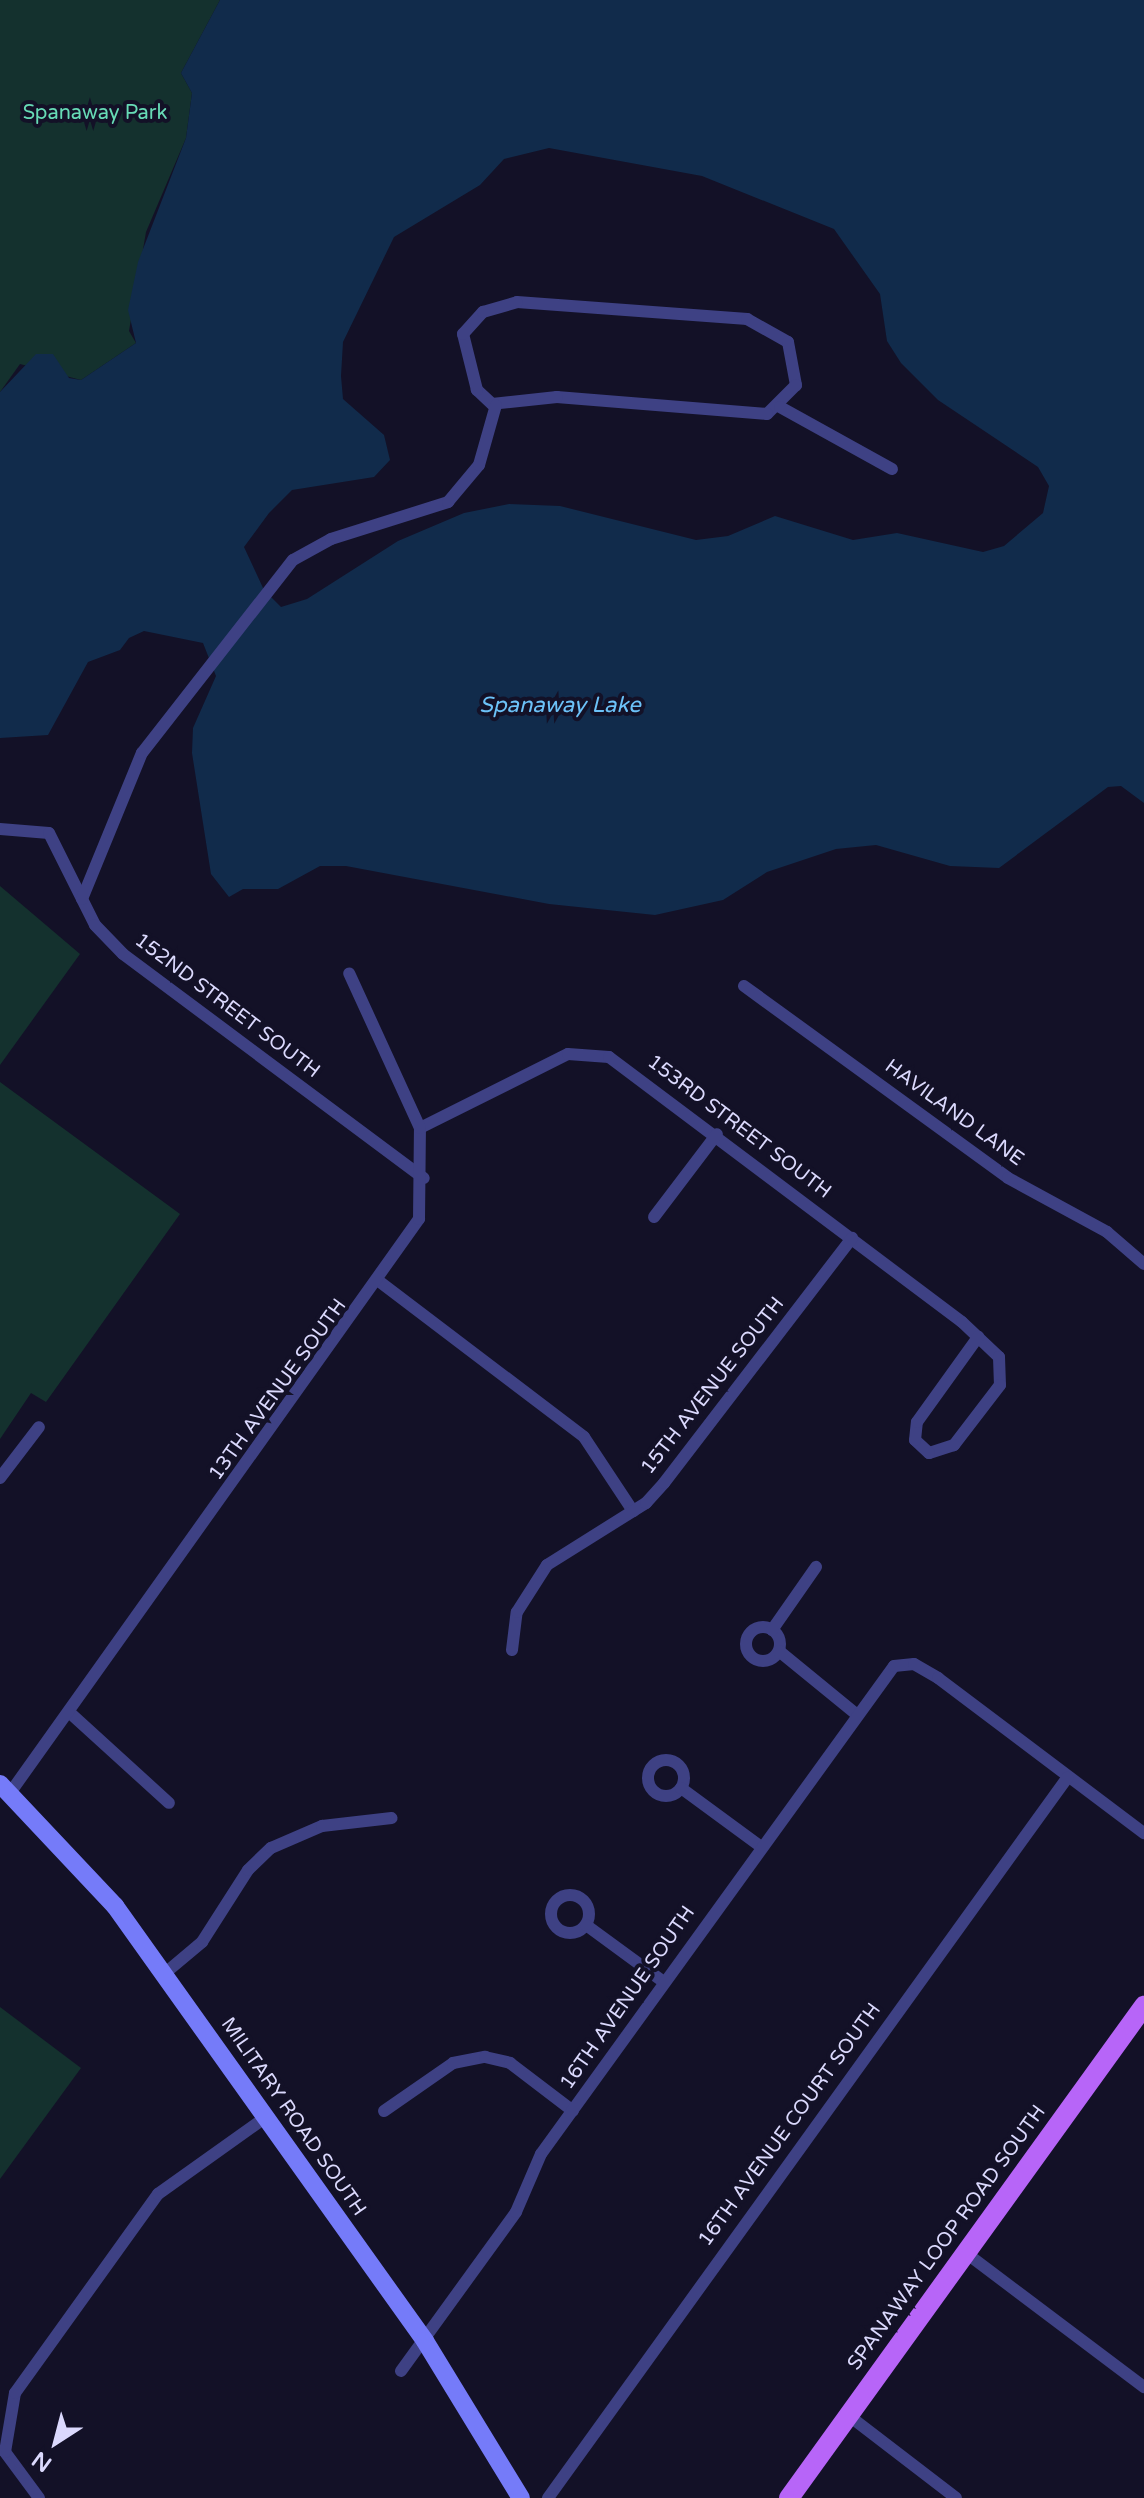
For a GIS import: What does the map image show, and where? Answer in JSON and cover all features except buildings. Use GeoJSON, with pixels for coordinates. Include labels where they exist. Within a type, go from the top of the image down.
{"type":"FeatureCollection","features":[{"type":"Feature","properties":{"kind":"main road","name":"MILITARY ROAD SOUTH"},"geometry":{"type":"LineString","coordinates":[[5,1789],[81,1865],[164,1974],[425,2341],[521,2498]]}},
{"type":"Feature","properties":{"kind":"main road","name":"SPANAWAY LOOP ROAD SOUTH"},"geometry":{"type":"LineString","coordinates":[[789,2498],[1144,2006]]}},
{"type":"Feature","properties":{"kind":"street"},"geometry":{"type":"LineString","coordinates":[[517,302],[763,324],[788,342],[796,360],[796,385],[780,407],[750,415],[537,396],[496,405],[477,390],[463,334],[483,312],[517,302]]}},
{"type":"Feature","properties":{"kind":"street"},"geometry":{"type":"LineString","coordinates":[[82,899],[142,753],[274,584],[310,547],[448,502],[479,465],[496,405]]}},
{"type":"Feature","properties":{"kind":"street"},"geometry":{"type":"LineString","coordinates":[[780,407],[892,469]]}},
{"type":"Feature","properties":{"kind":"street","name":"152ND STREET SOUTH"},"geometry":{"type":"LineString","coordinates":[[0,829],[49,833],[82,899],[123,954],[424,1178]]}},
{"type":"Feature","properties":{"kind":"street","name":"13TH AVENUE SOUTH"},"geometry":{"type":"LineString","coordinates":[[5,1789],[69,1712],[380,1282],[419,1219],[424,1178],[420,1128],[349,973]]}},
{"type":"Feature","properties":{"kind":"street","name":"HAVILAND LANE"},"geometry":{"type":"LineString","coordinates":[[744,986],[1008,1178],[1107,1232],[1144,1264]]}},
{"type":"Feature","properties":{"kind":"street","name":"153RD STREET SOUTH"},"geometry":{"type":"LineString","coordinates":[[420,1128],[585,1051],[620,1062],[978,1337],[1002,1363],[1000,1385],[954,1445],[937,1455],[921,1448],[917,1422],[978,1337]]}},
{"type":"Feature","properties":{"kind":"street"},"geometry":{"type":"LineString","coordinates":[[654,1217],[717,1134]]}},
{"type":"Feature","properties":{"kind":"street","name":"15TH AVENUE SOUTH"},"geometry":{"type":"LineString","coordinates":[[512,1650],[517,1612],[547,1565],[633,1511],[664,1483],[852,1238]]}},
{"type":"Feature","properties":{"kind":"street"},"geometry":{"type":"LineString","coordinates":[[380,1282],[584,1437],[633,1511]]}},
{"type":"Feature","properties":{"kind":"street"},"geometry":{"type":"LineString","coordinates":[[0,1478],[39,1427]]}},
{"type":"Feature","properties":{"kind":"street"},"geometry":{"type":"LineString","coordinates":[[772,1630],[816,1567]]}},
{"type":"Feature","properties":{"kind":"street"},"geometry":{"type":"LineString","coordinates":[[772,1630],[752,1630],[745,1647],[762,1662],[779,1651]]}},
{"type":"Feature","properties":{"kind":"street"},"geometry":{"type":"LineString","coordinates":[[772,1630],[779,1651],[856,1714]]}},
{"type":"Feature","properties":{"kind":"street","name":"16TH AVENUE SOUTH"},"geometry":{"type":"LineString","coordinates":[[401,2371],[516,2212],[533,2167],[760,1846],[890,1669],[907,1662],[1067,1778]]}},
{"type":"Feature","properties":{"kind":"street"},"geometry":{"type":"LineString","coordinates":[[69,1712],[169,1803]]}},
{"type":"Feature","properties":{"kind":"street"},"geometry":{"type":"LineString","coordinates":[[1067,1778],[1144,1833]]}},
{"type":"Feature","properties":{"kind":"street","name":"16TH AVENUE COURT SOUTH"},"geometry":{"type":"LineString","coordinates":[[548,2498],[1067,1778]]}},
{"type":"Feature","properties":{"kind":"street"},"geometry":{"type":"LineString","coordinates":[[681,1788],[760,1846]]}},
{"type":"Feature","properties":{"kind":"street"},"geometry":{"type":"LineString","coordinates":[[164,1974],[202,1942],[242,1877],[271,1848],[322,1826],[392,1818]]}},
{"type":"Feature","properties":{"kind":"street"},"geometry":{"type":"LineString","coordinates":[[586,1925],[664,1982]]}},
{"type":"Feature","properties":{"kind":"street"},"geometry":{"type":"LineString","coordinates":[[384,2111],[453,2063],[485,2057],[510,2063],[573,2111]]}},
{"type":"Feature","properties":{"kind":"street"},"geometry":{"type":"LineString","coordinates":[[39,2498],[5,2452],[5,2421],[15,2393],[158,2194],[266,2117]]}},
{"type":"Feature","properties":{"kind":"street"},"geometry":{"type":"LineString","coordinates":[[966,2253],[1144,2387]]}},
{"type":"Feature","properties":{"kind":"street"},"geometry":{"type":"LineString","coordinates":[[848,2415],[956,2498]]}},
{"type":"Feature","properties":{"kind":"green space","name":"Spanaway Park"},"geometry":{"type":"Polygon","coordinates":[[[0,0],[220,0],[181,73],[192,93],[186,138],[146,232],[129,331],[136,343],[81,380],[20,364],[0,392],[0,0]]]}},
{"type":"Feature","properties":{"kind":"green space"},"geometry":{"type":"Polygon","coordinates":[[[0,886],[80,954],[0,1065],[0,886]]]}},
{"type":"Feature","properties":{"kind":"green space"},"geometry":{"type":"Polygon","coordinates":[[[0,1082],[180,1214],[46,1402],[31,1393],[0,1439],[0,1082]]]}},
{"type":"Feature","properties":{"kind":"green space"},"geometry":{"type":"Polygon","coordinates":[[[0,2007],[81,2068],[0,2179],[0,2007]]]}},
{"type":"Feature","properties":{"kind":"water","name":"Spanaway Lake"},"geometry":{"type":"Polygon","coordinates":[[[220,0],[1144,0],[1144,803],[1121,786],[1108,787],[999,868],[950,866],[876,845],[836,849],[767,872],[723,900],[655,915],[549,904],[346,866],[320,866],[278,889],[243,889],[229,897],[211,874],[192,753],[193,728],[216,676],[203,643],[144,631],[129,638],[120,650],[88,662],[48,735],[0,738],[0,392],[36,354],[53,354],[69,378],[81,380],[136,343],[128,310],[138,262],[186,138],[192,93],[181,73],[220,0]],[[549,148],[504,159],[480,185],[394,237],[343,342],[341,376],[343,399],[384,435],[390,460],[374,477],[292,490],[269,513],[244,547],[264,590],[281,607],[307,599],[398,541],[464,513],[509,504],[560,506],[696,540],[728,536],[775,516],[853,540],[897,533],[983,552],[1004,546],[1043,513],[1049,486],[1038,467],[938,400],[901,363],[887,341],[880,294],[834,229],[702,176],[549,148]]]}}]}
